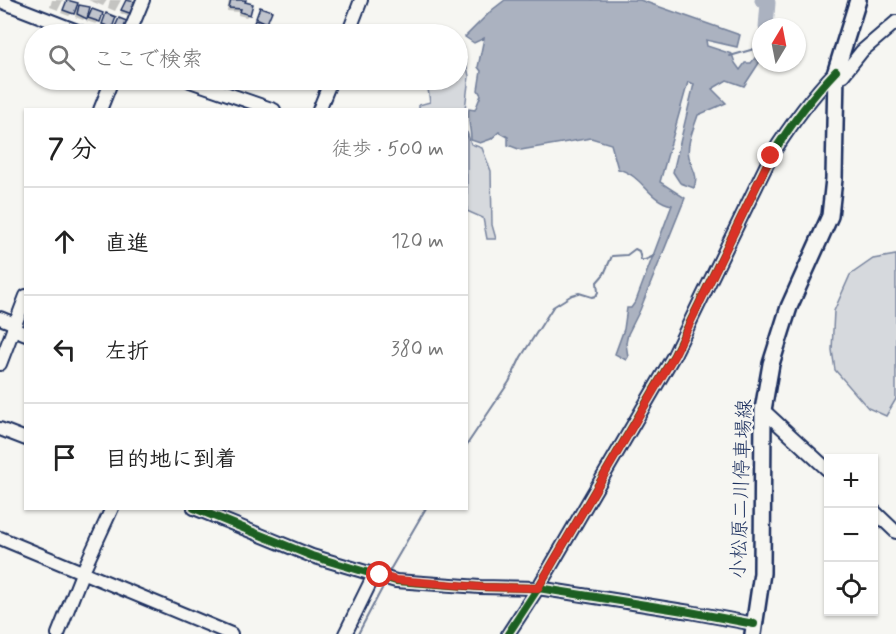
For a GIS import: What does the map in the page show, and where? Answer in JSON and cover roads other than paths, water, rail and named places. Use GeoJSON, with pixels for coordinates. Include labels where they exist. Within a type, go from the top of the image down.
{"type":"FeatureCollection","features":[{"type":"Feature","properties":{"kind":"main road","name":"小松原二川停車場線"},"geometry":{"type":"LineString","coordinates":[[754,631],[762,573],[763,410],[771,364],[789,307],[830,216],[834,179],[836,75],[858,0]]}},
{"type":"Feature","properties":{"kind":"street"},"geometry":{"type":"LineString","coordinates":[[133,24],[143,0]]}},
{"type":"Feature","properties":{"kind":"street"},"geometry":{"type":"LineString","coordinates":[[352,24],[361,0]]}},
{"type":"Feature","properties":{"kind":"street"},"geometry":{"type":"LineString","coordinates":[[0,1],[59,24]]}},
{"type":"Feature","properties":{"kind":"street"},"geometry":{"type":"LineString","coordinates":[[508,634],[538,588],[674,356],[771,156],[820,88],[836,75],[843,75],[862,51],[893,29]]}},
{"type":"Feature","properties":{"kind":"street"},"geometry":{"type":"LineString","coordinates":[[101,108],[108,90]]}},
{"type":"Feature","properties":{"kind":"street"},"geometry":{"type":"LineString","coordinates":[[216,90],[268,108]]}},
{"type":"Feature","properties":{"kind":"street"},"geometry":{"type":"LineString","coordinates":[[320,108],[327,90]]}},
{"type":"Feature","properties":{"kind":"street"},"geometry":{"type":"LineString","coordinates":[[0,364],[24,301]]}},
{"type":"Feature","properties":{"kind":"street"},"geometry":{"type":"LineString","coordinates":[[0,318],[24,333]]}},
{"type":"Feature","properties":{"kind":"street"},"geometry":{"type":"LineString","coordinates":[[763,410],[824,466]]}},
{"type":"Feature","properties":{"kind":"street"},"geometry":{"type":"LineString","coordinates":[[0,429],[24,438]]}},
{"type":"Feature","properties":{"kind":"street"},"geometry":{"type":"LineString","coordinates":[[58,634],[83,571],[111,510]]}},
{"type":"Feature","properties":{"kind":"street"},"geometry":{"type":"LineString","coordinates":[[199,510],[312,556],[382,576],[480,587],[538,588],[690,612],[754,631]]}},
{"type":"Feature","properties":{"kind":"street"},"geometry":{"type":"LineString","coordinates":[[878,516],[896,532]]}},
{"type":"Feature","properties":{"kind":"street"},"geometry":{"type":"LineString","coordinates":[[0,538],[231,634]]}},
{"type":"Feature","properties":{"kind":"street"},"geometry":{"type":"LineString","coordinates":[[345,634],[382,576]]}},
{"type":"Feature","properties":{"kind":"waterway"},"geometry":{"type":"LineString","coordinates":[[762,0],[768,3],[767,18]]}},
{"type":"Feature","properties":{"kind":"waterway"},"geometry":{"type":"LineString","coordinates":[[730,56],[752,50]]}},
{"type":"Feature","properties":{"kind":"waterway"},"geometry":{"type":"LineString","coordinates":[[468,443],[509,382],[521,357],[553,307],[579,293],[596,296],[597,282],[604,274],[612,256],[627,255],[635,249],[639,251],[641,260],[654,256]]}},
{"type":"Feature","properties":{"kind":"waterway"},"geometry":{"type":"LineString","coordinates":[[387,575],[425,510]]}},
{"type":"Feature","properties":{"kind":"waterway"},"geometry":{"type":"LineString","coordinates":[[358,634],[385,583]]}}]}
